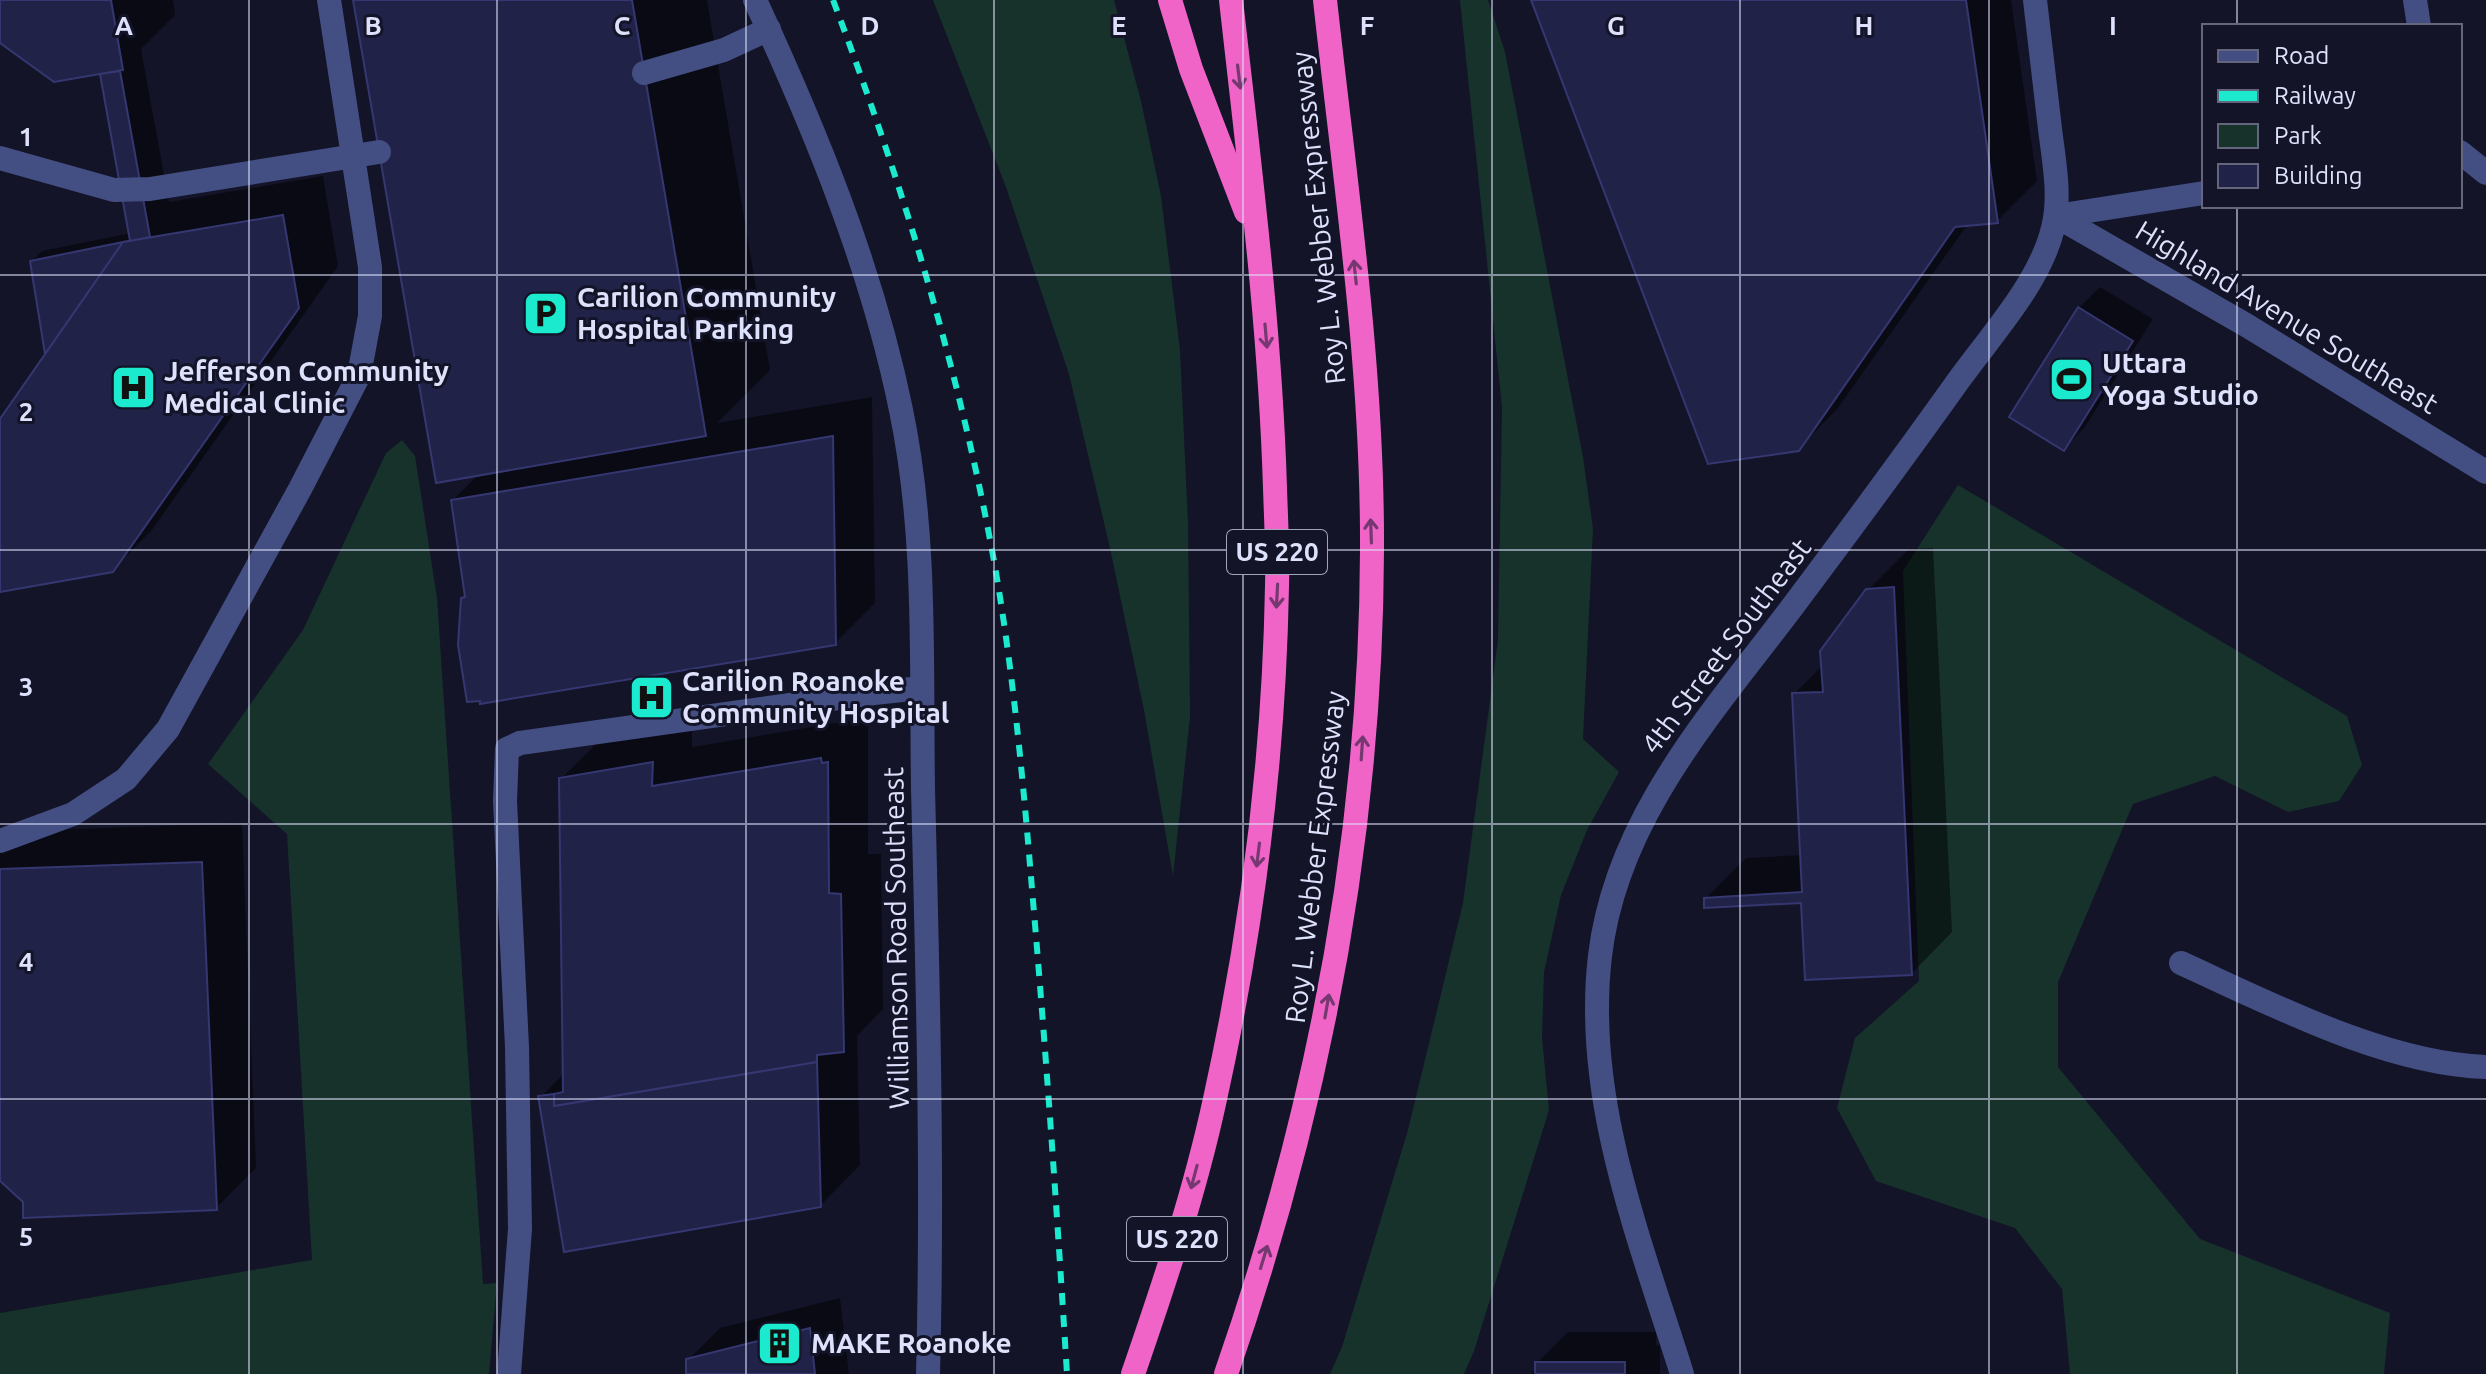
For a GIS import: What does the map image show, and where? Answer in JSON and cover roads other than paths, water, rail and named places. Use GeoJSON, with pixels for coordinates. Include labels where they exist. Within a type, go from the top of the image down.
{"type":"FeatureCollection","features":[{"type":"Feature","properties":{"kind":"highway"},"geometry":{"type":"LineString","coordinates":[[1170,0],[1191,69],[1259,248]]}},
{"type":"Feature","properties":{"kind":"highway","name":"Roy L. Webber Expressway"},"geometry":{"type":"LineString","coordinates":[[1133,1374],[1168,1274],[1215,1101],[1242,964],[1269,750],[1277,584],[1273,416],[1259,248],[1231,0]]}},
{"type":"Feature","properties":{"kind":"highway","name":"Roy L. Webber Expressway"},"geometry":{"type":"LineString","coordinates":[[1226,1374],[1279,1206],[1321,1042],[1359,788],[1368,669],[1372,550],[1364,346],[1325,0]]}},
{"type":"Feature","properties":{"kind":"street"},"geometry":{"type":"LineString","coordinates":[[0,841],[73,814],[126,779],[168,729],[359,375],[370,316],[370,267],[329,0]]}},
{"type":"Feature","properties":{"kind":"street","name":"Williamson Road Southeast"},"geometry":{"type":"LineString","coordinates":[[755,0],[823,156],[854,239],[891,367],[911,463],[916,516],[921,688],[930,1274],[928,1374]]}},
{"type":"Feature","properties":{"kind":"street","name":"4th Street Southeast"},"geometry":{"type":"LineString","coordinates":[[1682,1374],[1619,1171],[1603,1087],[1597,1002],[1600,954],[1615,886],[1640,823],[1675,762],[1903,459],[2038,269],[2056,216],[2055,175],[2035,0]]}},
{"type":"Feature","properties":{"kind":"street"},"geometry":{"type":"LineString","coordinates":[[2415,0],[2419,24]]}},
{"type":"Feature","properties":{"kind":"street"},"geometry":{"type":"LineString","coordinates":[[644,73],[724,50],[769,29]]}},
{"type":"Feature","properties":{"kind":"street"},"geometry":{"type":"LineString","coordinates":[[2462,153],[2486,150]]}},
{"type":"Feature","properties":{"kind":"street"},"geometry":{"type":"LineString","coordinates":[[0,158],[114,190],[150,189],[379,152]]}},
{"type":"Feature","properties":{"kind":"street"},"geometry":{"type":"LineString","coordinates":[[2462,155],[2486,173]]}},
{"type":"Feature","properties":{"kind":"street"},"geometry":{"type":"LineString","coordinates":[[2056,216],[2202,193]]}},
{"type":"Feature","properties":{"kind":"street","name":"Highland Avenue Southeast"},"geometry":{"type":"LineString","coordinates":[[2056,216],[2246,325],[2486,472]]}},
{"type":"Feature","properties":{"kind":"street"},"geometry":{"type":"LineString","coordinates":[[509,1374],[520,1229],[517,1047],[505,801],[507,749],[520,743],[921,688]]}},
{"type":"Feature","properties":{"kind":"street"},"geometry":{"type":"LineString","coordinates":[[2181,963],[2295,1014],[2401,1054],[2467,1067],[2486,1067]]}},
{"type":"Feature","properties":{"kind":"railway"},"geometry":{"type":"LineString","coordinates":[[833,0],[905,207],[946,347],[980,489],[1001,602],[1025,807],[1047,1071],[1067,1374]]}},
{"type":"Feature","properties":{"kind":"place","name":"Carilion Community Hospital Parking"},"geometry":{"type":"Point","coordinates":[546,313]}},
{"type":"Feature","properties":{"kind":"place","name":"Uttara Yoga Studio"},"geometry":{"type":"Point","coordinates":[2071,379]}},
{"type":"Feature","properties":{"kind":"place","name":"Jefferson Community Medical Clinic"},"geometry":{"type":"Point","coordinates":[133,387]}},
{"type":"Feature","properties":{"kind":"place","name":"Carilion Roanoke Community Hospital"},"geometry":{"type":"Point","coordinates":[651,697]}},
{"type":"Feature","properties":{"kind":"place","name":"MAKE Roanoke"},"geometry":{"type":"Point","coordinates":[780,1343]}}]}
